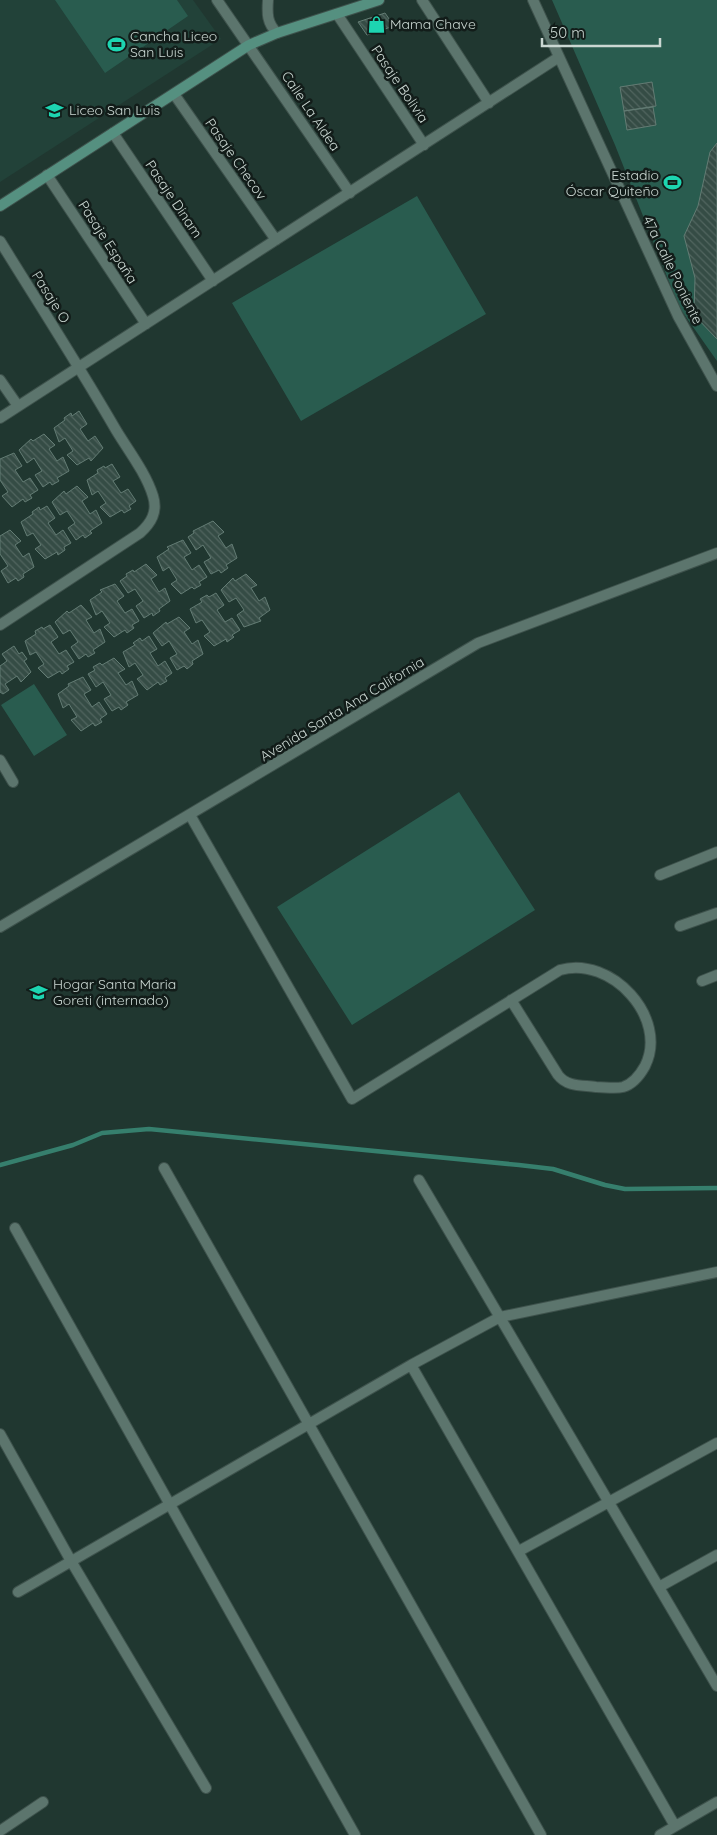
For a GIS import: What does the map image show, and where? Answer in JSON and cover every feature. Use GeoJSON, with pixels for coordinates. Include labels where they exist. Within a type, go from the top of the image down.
{"type":"FeatureCollection","features":[{"type":"Feature","properties":{"kind":"street","name":"Calle La Aldea"},"geometry":{"type":"LineString","coordinates":[[217,0],[350,193]]}},
{"type":"Feature","properties":{"kind":"street"},"geometry":{"type":"LineString","coordinates":[[268,0],[267,16],[270,26],[277,33]]}},
{"type":"Feature","properties":{"kind":"street"},"geometry":{"type":"LineString","coordinates":[[0,206],[249,45],[277,33],[379,0]]}},
{"type":"Feature","properties":{"kind":"street"},"geometry":{"type":"LineString","coordinates":[[422,0],[489,103]]}},
{"type":"Feature","properties":{"kind":"street","name":"47a Calle Poniente"},"geometry":{"type":"LineString","coordinates":[[533,0],[678,316],[717,386]]}},
{"type":"Feature","properties":{"kind":"street","name":"Pasaje Bolivia"},"geometry":{"type":"LineString","coordinates":[[337,14],[424,145]]}},
{"type":"Feature","properties":{"kind":"street"},"geometry":{"type":"LineString","coordinates":[[0,418],[559,57]]}},
{"type":"Feature","properties":{"kind":"street","name":"Pasaje Checov"},"geometry":{"type":"LineString","coordinates":[[174,94],[276,240]]}},
{"type":"Feature","properties":{"kind":"street","name":"Pasaje Dinam"},"geometry":{"type":"LineString","coordinates":[[113,133],[213,281]]}},
{"type":"Feature","properties":{"kind":"street","name":"Pasaje España"},"geometry":{"type":"LineString","coordinates":[[48,176],[146,324]]}},
{"type":"Feature","properties":{"kind":"street","name":"Pasaje O"},"geometry":{"type":"LineString","coordinates":[[0,241],[79,367],[148,485],[153,497],[153,516],[149,525],[140,533],[0,625]]}},
{"type":"Feature","properties":{"kind":"street"},"geometry":{"type":"LineString","coordinates":[[0,380],[18,406]]}},
{"type":"Feature","properties":{"kind":"street","name":"Avenida Santa Ana California"},"geometry":{"type":"LineString","coordinates":[[0,927],[478,643],[717,553]]}},
{"type":"Feature","properties":{"kind":"street"},"geometry":{"type":"LineString","coordinates":[[0,760],[13,782]]}},
{"type":"Feature","properties":{"kind":"street"},"geometry":{"type":"LineString","coordinates":[[190,815],[352,1099],[511,1000],[560,970],[576,967],[594,970],[609,977],[620,985],[643,1011],[652,1047],[640,1075],[624,1087],[568,1084],[558,1075],[511,1000]]}},
{"type":"Feature","properties":{"kind":"street"},"geometry":{"type":"LineString","coordinates":[[660,875],[717,852]]}},
{"type":"Feature","properties":{"kind":"street"},"geometry":{"type":"LineString","coordinates":[[680,926],[717,912]]}},
{"type":"Feature","properties":{"kind":"street"},"geometry":{"type":"LineString","coordinates":[[702,981],[717,975]]}},
{"type":"Feature","properties":{"kind":"street"},"geometry":{"type":"LineString","coordinates":[[164,1168],[308,1426],[541,1835]]}},
{"type":"Feature","properties":{"kind":"street"},"geometry":{"type":"LineString","coordinates":[[419,1180],[717,1686]]}},
{"type":"Feature","properties":{"kind":"street"},"geometry":{"type":"LineString","coordinates":[[15,1228],[168,1506],[355,1835]]}},
{"type":"Feature","properties":{"kind":"street"},"geometry":{"type":"LineString","coordinates":[[18,1592],[411,1365],[500,1317],[717,1272]]}},
{"type":"Feature","properties":{"kind":"street"},"geometry":{"type":"LineString","coordinates":[[411,1365],[675,1826]]}},
{"type":"Feature","properties":{"kind":"street"},"geometry":{"type":"LineString","coordinates":[[0,1434],[71,1561],[206,1788]]}},
{"type":"Feature","properties":{"kind":"street"},"geometry":{"type":"LineString","coordinates":[[519,1551],[717,1443]]}},
{"type":"Feature","properties":{"kind":"street"},"geometry":{"type":"LineString","coordinates":[[659,1587],[717,1555]]}},
{"type":"Feature","properties":{"kind":"street"},"geometry":{"type":"LineString","coordinates":[[0,1831],[43,1802]]}},
{"type":"Feature","properties":{"kind":"street"},"geometry":{"type":"LineString","coordinates":[[660,1835],[717,1802]]}},
{"type":"Feature","properties":{"kind":"shaded area","name":"Liceo San Luis"},"geometry":{"type":"Polygon","coordinates":[[[0,0],[193,0],[221,39],[0,182],[0,0]]]}},
{"type":"Feature","properties":{"kind":"shaded area","name":"Cancha Liceo San Luis"},"geometry":{"type":"Polygon","coordinates":[[[55,0],[177,0],[188,16],[105,73],[55,0]]]}},
{"type":"Feature","properties":{"kind":"shaded area","name":"Estadio Óscar Quiteño"},"geometry":{"type":"Polygon","coordinates":[[[552,0],[717,0],[717,361],[679,307],[615,145],[552,0]]]}},
{"type":"Feature","properties":{"kind":"shaded area"},"geometry":{"type":"Polygon","coordinates":[[[417,196],[486,314],[301,421],[232,303],[417,196]]]}},
{"type":"Feature","properties":{"kind":"shaded area"},"geometry":{"type":"Polygon","coordinates":[[[34,684],[67,735],[34,756],[1,705],[34,684]]]}},
{"type":"Feature","properties":{"kind":"shaded area"},"geometry":{"type":"Polygon","coordinates":[[[459,792],[535,910],[352,1025],[277,907],[459,792]]]}},
{"type":"Feature","properties":{"kind":"building","name":"Mama Chave"},"geometry":{"type":"Polygon","coordinates":[[[385,13],[394,26],[367,35],[358,22],[385,13]]]}},
{"type":"Feature","properties":{"kind":"building"},"geometry":{"type":"Polygon","coordinates":[[[652,82],[656,106],[624,111],[620,87],[652,82]]]}},
{"type":"Feature","properties":{"kind":"building"},"geometry":{"type":"Polygon","coordinates":[[[653,107],[656,125],[627,130],[624,111],[653,107]]]}},
{"type":"Feature","properties":{"kind":"building"},"geometry":{"type":"Polygon","coordinates":[[[717,143],[717,339],[694,315],[695,278],[684,236],[698,206],[710,152],[717,143]]]}},
{"type":"Feature","properties":{"kind":"building"},"geometry":{"type":"Polygon","coordinates":[[[79,411],[87,424],[80,429],[88,441],[95,436],[103,448],[91,461],[89,458],[77,465],[67,455],[73,451],[65,438],[59,442],[54,428],[71,413],[72,416],[79,411]]]}},
{"type":"Feature","properties":{"kind":"building"},"geometry":{"type":"Polygon","coordinates":[[[44,434],[55,445],[49,449],[57,461],[63,457],[69,471],[57,478],[59,481],[52,485],[50,482],[43,487],[35,475],[42,471],[34,458],[27,463],[19,450],[31,439],[33,441],[44,434]]]}},
{"type":"Feature","properties":{"kind":"building"},"geometry":{"type":"Polygon","coordinates":[[[14,453],[22,466],[15,470],[23,482],[30,478],[38,490],[30,495],[32,498],[25,502],[23,499],[12,507],[2,496],[8,492],[0,480],[0,459],[14,453]]]}},
{"type":"Feature","properties":{"kind":"building"},"geometry":{"type":"Polygon","coordinates":[[[112,464],[120,477],[113,481],[121,493],[128,489],[136,501],[129,506],[131,509],[124,513],[122,510],[110,517],[100,507],[106,503],[98,491],[92,495],[87,480],[98,473],[97,470],[112,464]]]}},
{"type":"Feature","properties":{"kind":"building"},"geometry":{"type":"Polygon","coordinates":[[[77,486],[88,497],[82,501],[90,514],[96,510],[102,523],[90,531],[92,533],[85,538],[83,535],[76,540],[68,528],[75,523],[67,511],[60,515],[52,502],[64,491],[66,494],[77,486]]]}},
{"type":"Feature","properties":{"kind":"building"},"geometry":{"type":"Polygon","coordinates":[[[47,506],[55,518],[48,523],[56,535],[63,530],[71,543],[64,547],[65,550],[58,555],[57,552],[45,559],[35,549],[41,545],[33,533],[27,536],[21,522],[33,514],[32,512],[39,507],[40,510],[47,506]]]}},
{"type":"Feature","properties":{"kind":"building"},"geometry":{"type":"Polygon","coordinates":[[[213,521],[224,532],[218,536],[226,548],[232,544],[237,558],[226,565],[228,568],[221,573],[219,570],[211,574],[204,562],[211,558],[203,545],[196,550],[188,537],[194,533],[193,531],[213,521]]]}},
{"type":"Feature","properties":{"kind":"building"},"geometry":{"type":"Polygon","coordinates":[[[10,530],[21,541],[15,545],[23,557],[29,553],[34,567],[23,574],[24,577],[18,581],[16,578],[8,583],[1,571],[8,566],[0,554],[0,536],[10,530]]]}},
{"type":"Feature","properties":{"kind":"building"},"geometry":{"type":"Polygon","coordinates":[[[183,540],[191,553],[184,557],[192,570],[199,565],[207,577],[199,582],[201,585],[194,589],[192,587],[181,594],[171,584],[177,580],[169,567],[163,571],[157,557],[169,549],[167,547],[183,540]]]}},
{"type":"Feature","properties":{"kind":"building"},"geometry":{"type":"Polygon","coordinates":[[[146,564],[157,575],[151,579],[159,592],[165,588],[170,601],[153,616],[152,613],[144,618],[136,606],[143,601],[135,589],[128,593],[120,581],[127,576],[126,574],[133,570],[134,572],[146,564]]]}},
{"type":"Feature","properties":{"kind":"building"},"geometry":{"type":"Polygon","coordinates":[[[246,574],[257,585],[251,588],[259,601],[265,597],[270,610],[259,618],[261,621],[244,627],[237,615],[244,610],[236,598],[229,602],[221,590],[233,578],[235,581],[246,574]]]}},
{"type":"Feature","properties":{"kind":"building"},"geometry":{"type":"Polygon","coordinates":[[[115,584],[124,596],[117,601],[125,613],[132,609],[139,621],[132,625],[134,628],[127,633],[125,630],[114,637],[104,627],[110,623],[102,611],[96,615],[90,600],[102,592],[100,590],[115,584]]]}},
{"type":"Feature","properties":{"kind":"building"},"geometry":{"type":"Polygon","coordinates":[[[216,593],[224,605],[217,610],[225,622],[232,618],[240,630],[232,635],[234,637],[227,642],[226,639],[214,646],[204,636],[210,632],[202,620],[196,623],[190,609],[202,602],[200,599],[216,593]]]}},
{"type":"Feature","properties":{"kind":"building"},"geometry":{"type":"Polygon","coordinates":[[[81,605],[92,617],[86,620],[94,633],[100,629],[105,642],[93,650],[95,653],[88,657],[86,654],[79,659],[71,647],[78,642],[70,630],[63,634],[55,622],[67,611],[69,613],[81,605]]]}},
{"type":"Feature","properties":{"kind":"building"},"geometry":{"type":"Polygon","coordinates":[[[179,617],[190,628],[184,632],[192,644],[198,640],[203,654],[192,661],[193,664],[187,669],[184,666],[177,670],[170,658],[177,654],[169,641],[162,646],[153,633],[166,622],[167,624],[179,617]]]}},
{"type":"Feature","properties":{"kind":"building"},"geometry":{"type":"Polygon","coordinates":[[[50,625],[58,637],[51,642],[59,654],[66,650],[74,662],[67,666],[69,669],[62,674],[60,671],[48,678],[38,668],[44,664],[36,652],[30,655],[25,641],[36,634],[35,631],[50,625]]]}},
{"type":"Feature","properties":{"kind":"building"},"geometry":{"type":"Polygon","coordinates":[[[149,636],[157,649],[150,653],[158,666],[165,661],[172,673],[165,678],[167,681],[160,685],[158,682],[147,690],[137,679],[143,675],[135,663],[129,667],[123,652],[135,645],[133,643],[140,638],[142,641],[149,636]]]}},
{"type":"Feature","properties":{"kind":"building"},"geometry":{"type":"Polygon","coordinates":[[[14,646],[19,654],[22,652],[27,659],[24,661],[31,672],[21,682],[17,676],[5,684],[9,690],[3,694],[0,692],[0,666],[7,661],[2,654],[14,646]]]}},
{"type":"Feature","properties":{"kind":"building"},"geometry":{"type":"Polygon","coordinates":[[[114,658],[125,669],[118,673],[126,685],[132,681],[138,695],[126,702],[128,705],[121,710],[119,707],[112,711],[104,699],[111,695],[103,682],[96,687],[88,674],[95,670],[93,667],[100,663],[102,665],[114,658]]]}},
{"type":"Feature","properties":{"kind":"building"},"geometry":{"type":"Polygon","coordinates":[[[83,677],[91,690],[84,694],[92,707],[99,702],[107,714],[100,719],[102,722],[95,726],[93,723],[81,731],[71,720],[77,717],[69,704],[63,708],[58,694],[69,686],[68,684],[83,677]]]}},
{"type":"Feature","properties":{"kind":"waterway"},"geometry":{"type":"LineString","coordinates":[[0,1165],[73,1145],[102,1133],[149,1129],[553,1169],[625,1189],[717,1188]]}},
{"type":"Feature","properties":{"kind":"place","name":"Mama Chave"},"geometry":{"type":"Point","coordinates":[376,24]}},
{"type":"Feature","properties":{"kind":"place","name":"Cancha Liceo San Luis"},"geometry":{"type":"Point","coordinates":[116,44]}},
{"type":"Feature","properties":{"kind":"place","name":"Liceo San Luis"},"geometry":{"type":"Point","coordinates":[55,110]}},
{"type":"Feature","properties":{"kind":"place","name":"Estadio Óscar Quiteño"},"geometry":{"type":"Point","coordinates":[673,183]}},
{"type":"Feature","properties":{"kind":"place","name":"Hogar Santa Maria Goreti (internado)"},"geometry":{"type":"Point","coordinates":[39,992]}}]}
